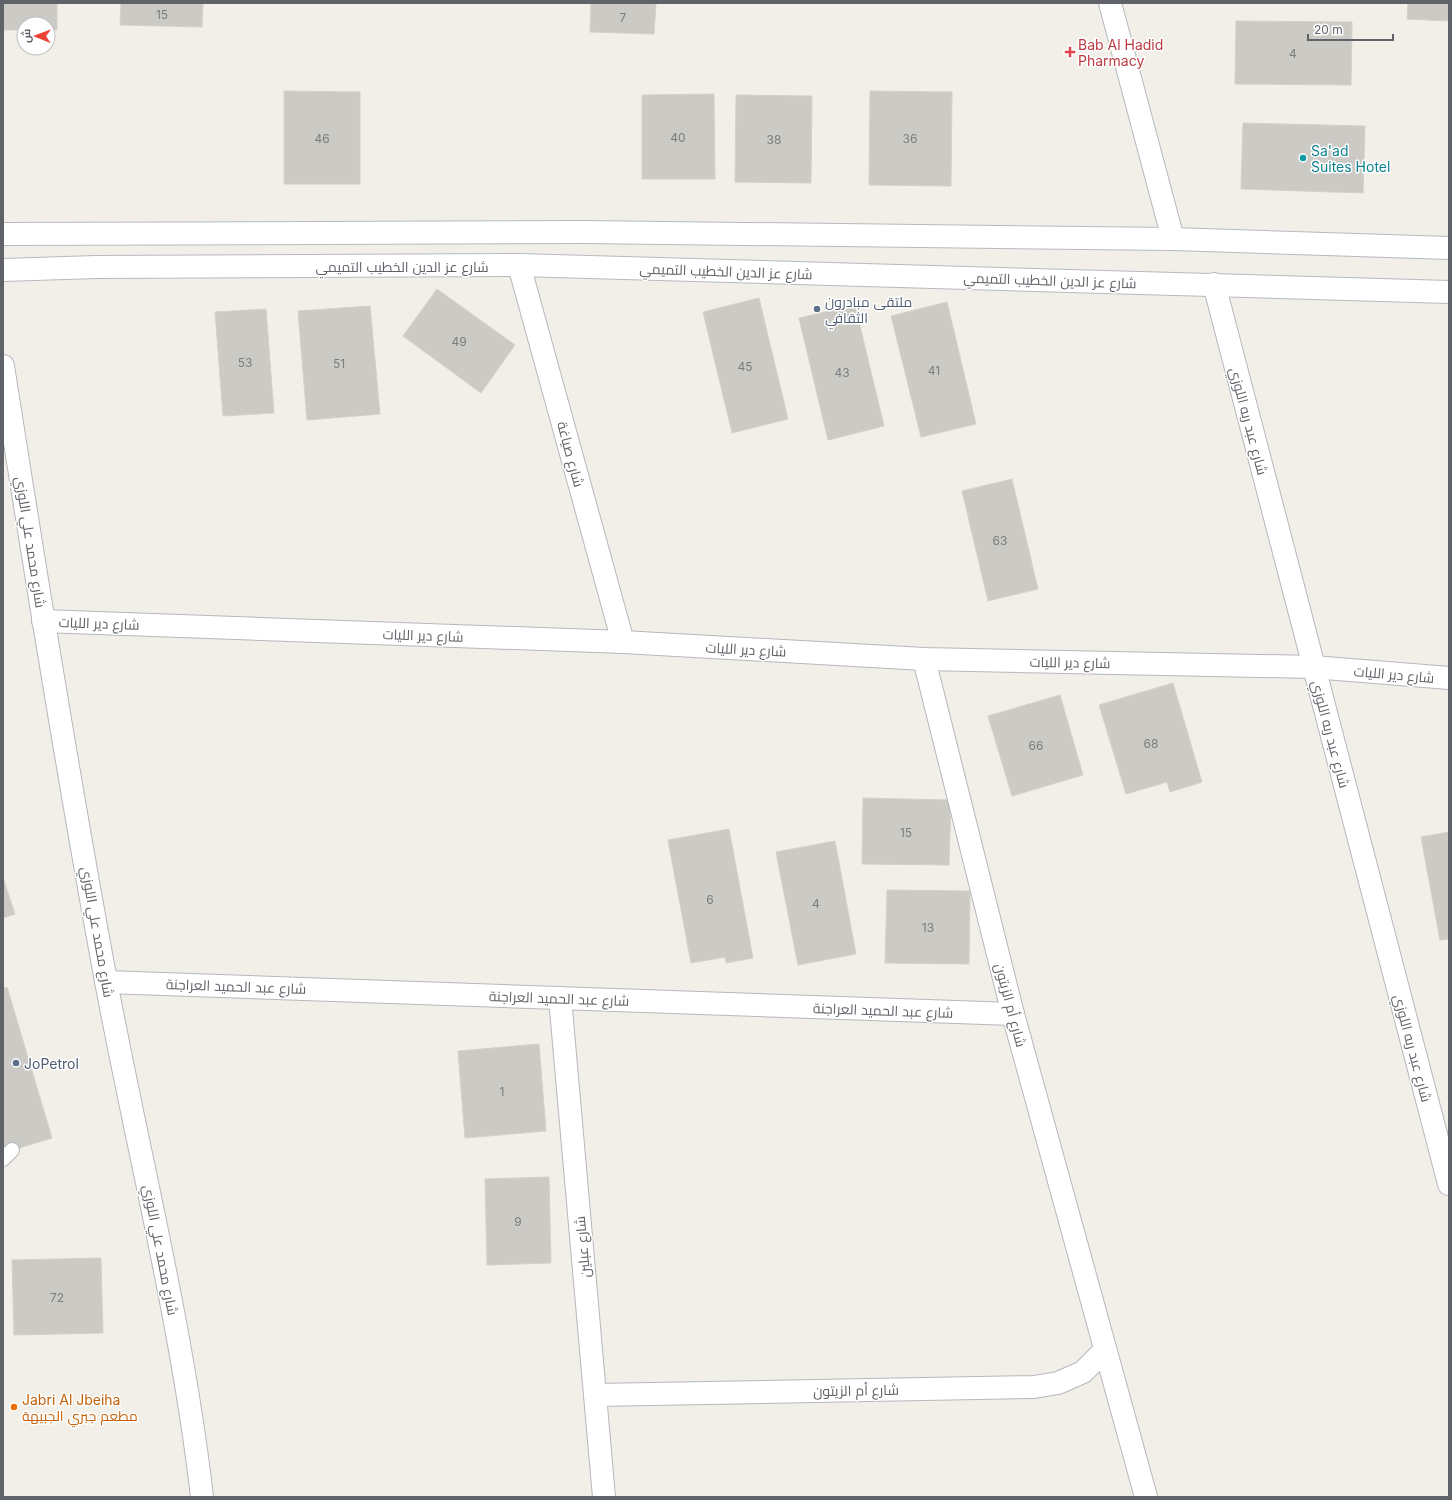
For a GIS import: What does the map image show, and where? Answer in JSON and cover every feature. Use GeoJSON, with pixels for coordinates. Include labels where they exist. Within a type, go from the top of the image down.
{"type":"FeatureCollection","features":[{"type":"Feature","properties":{"kind":"street"},"geometry":{"type":"LineString","coordinates":[[1109,4],[1172,239]]}},
{"type":"Feature","properties":{"kind":"street"},"geometry":{"type":"LineString","coordinates":[[3,234],[584,232],[1172,239],[1449,248]]}},
{"type":"Feature","properties":{"kind":"street","name":"شارع عز الدين الخطيب التميمي"},"geometry":{"type":"LineString","coordinates":[[3,270],[96,267],[519,265],[1449,292]]}},
{"type":"Feature","properties":{"kind":"street","name":"شارع صياغة"},"geometry":{"type":"LineString","coordinates":[[519,265],[623,642]]}},
{"type":"Feature","properties":{"kind":"street","name":"شارع عبد ربه اللوزي"},"geometry":{"type":"LineString","coordinates":[[1214,284],[1449,1184]]}},
{"type":"Feature","properties":{"kind":"street","name":"شارع محمد علي اللوزي"},"geometry":{"type":"LineString","coordinates":[[3,366],[43,621],[106,982],[183,1361],[202,1497]]}},
{"type":"Feature","properties":{"kind":"street","name":"شارع دير الليات"},"geometry":{"type":"LineString","coordinates":[[43,621],[623,642],[924,658],[1313,667],[1449,678]]}},
{"type":"Feature","properties":{"kind":"street","name":"شارع أم الزيتون"},"geometry":{"type":"LineString","coordinates":[[924,658],[1012,1014],[1146,1497]]}},
{"type":"Feature","properties":{"kind":"street","name":"شارع عبد الحميد العراجنة"},"geometry":{"type":"LineString","coordinates":[[106,982],[1012,1014]]}},
{"type":"Feature","properties":{"kind":"street","name":"شارع عبلين"},"geometry":{"type":"LineString","coordinates":[[560,998],[604,1497]]}},
{"type":"Feature","properties":{"kind":"street","name":"شارع أم الزيتون"},"geometry":{"type":"LineString","coordinates":[[595,1395],[1034,1387],[1058,1383],[1083,1372],[1105,1350]]}},
{"type":"Feature","properties":{"kind":"building"},"geometry":{"type":"Polygon","coordinates":[[[3,3],[57,3],[57,30],[56,16],[16,16],[16,30],[3,30],[3,3]]]}},
{"type":"Feature","properties":{"kind":"building"},"geometry":{"type":"Polygon","coordinates":[[[121,3],[203,3],[202,27],[120,25],[121,3]]]}},
{"type":"Feature","properties":{"kind":"building"},"geometry":{"type":"Polygon","coordinates":[[[591,3],[656,3],[654,34],[590,32],[591,3]]]}},
{"type":"Feature","properties":{"kind":"building"},"geometry":{"type":"Polygon","coordinates":[[[1408,3],[1449,3],[1449,21],[1407,19],[1408,3]]]}},
{"type":"Feature","properties":{"kind":"building"},"geometry":{"type":"Polygon","coordinates":[[[1236,21],[1352,22],[1351,85],[1235,84],[1236,21]]]}},
{"type":"Feature","properties":{"kind":"building"},"geometry":{"type":"Polygon","coordinates":[[[284,91],[360,92],[360,184],[284,184],[284,91]]]}},
{"type":"Feature","properties":{"kind":"building"},"geometry":{"type":"Polygon","coordinates":[[[870,91],[952,92],[951,186],[869,185],[870,91]]]}},
{"type":"Feature","properties":{"kind":"building"},"geometry":{"type":"Polygon","coordinates":[[[714,94],[715,179],[642,179],[642,95],[714,94]]]}},
{"type":"Feature","properties":{"kind":"building"},"geometry":{"type":"Polygon","coordinates":[[[736,95],[812,96],[811,183],[735,182],[736,95]]]}},
{"type":"Feature","properties":{"kind":"building","name":"Sa'ad Suites Hotel"},"geometry":{"type":"Polygon","coordinates":[[[1243,123],[1365,126],[1363,193],[1241,189],[1243,123]]]}},
{"type":"Feature","properties":{"kind":"building"},"geometry":{"type":"Polygon","coordinates":[[[437,289],[515,345],[481,393],[403,336],[437,289]]]}},
{"type":"Feature","properties":{"kind":"building"},"geometry":{"type":"Polygon","coordinates":[[[759,298],[788,419],[732,433],[703,312],[759,298]]]}},
{"type":"Feature","properties":{"kind":"building"},"geometry":{"type":"Polygon","coordinates":[[[947,302],[976,424],[921,437],[891,316],[947,302]]]}},
{"type":"Feature","properties":{"kind":"building"},"geometry":{"type":"Polygon","coordinates":[[[855,305],[884,426],[828,440],[799,318],[855,305]]]}},
{"type":"Feature","properties":{"kind":"building"},"geometry":{"type":"Polygon","coordinates":[[[370,306],[380,414],[307,420],[298,311],[370,306]]]}},
{"type":"Feature","properties":{"kind":"building"},"geometry":{"type":"Polygon","coordinates":[[[266,309],[274,413],[223,416],[215,312],[266,309]]]}},
{"type":"Feature","properties":{"kind":"building"},"geometry":{"type":"Polygon","coordinates":[[[1012,479],[1038,589],[988,601],[962,491],[1012,479]]]}},
{"type":"Feature","properties":{"kind":"building"},"geometry":{"type":"Polygon","coordinates":[[[1173,683],[1202,782],[1170,792],[1167,782],[1126,794],[1099,705],[1173,683]]]}},
{"type":"Feature","properties":{"kind":"building"},"geometry":{"type":"Polygon","coordinates":[[[1060,695],[1083,775],[1012,796],[988,716],[1060,695]]]}},
{"type":"Feature","properties":{"kind":"building"},"geometry":{"type":"Polygon","coordinates":[[[863,798],[951,800],[949,865],[862,864],[863,798]]]}},
{"type":"Feature","properties":{"kind":"building"},"geometry":{"type":"Polygon","coordinates":[[[729,829],[753,958],[726,963],[725,957],[691,963],[668,840],[729,829]]]}},
{"type":"Feature","properties":{"kind":"building"},"geometry":{"type":"Polygon","coordinates":[[[1449,832],[1449,939],[1440,940],[1421,837],[1449,832]]]}},
{"type":"Feature","properties":{"kind":"building"},"geometry":{"type":"Polygon","coordinates":[[[835,841],[856,954],[798,965],[776,852],[835,841]]]}},
{"type":"Feature","properties":{"kind":"building"},"geometry":{"type":"Polygon","coordinates":[[[3,878],[15,914],[3,918],[3,878]]]}},
{"type":"Feature","properties":{"kind":"building"},"geometry":{"type":"Polygon","coordinates":[[[887,890],[970,891],[969,964],[885,963],[887,890]]]}},
{"type":"Feature","properties":{"kind":"building","name":"JoPetrol"},"geometry":{"type":"Polygon","coordinates":[[[7,987],[52,1138],[3,1153],[3,989],[7,987]]]}},
{"type":"Feature","properties":{"kind":"building"},"geometry":{"type":"Polygon","coordinates":[[[539,1044],[546,1131],[465,1138],[458,1051],[539,1044]]]}},
{"type":"Feature","properties":{"kind":"building"},"geometry":{"type":"Polygon","coordinates":[[[549,1177],[551,1263],[487,1265],[485,1179],[549,1177]]]}},
{"type":"Feature","properties":{"kind":"building"},"geometry":{"type":"Polygon","coordinates":[[[101,1258],[103,1333],[14,1335],[12,1260],[101,1258]]]}},
{"type":"Feature","properties":{"kind":"place","name":"Bab Al Hadid Pharmacy"},"geometry":{"type":"Point","coordinates":[1070,52]}},
{"type":"Feature","properties":{"kind":"place","name":"Sa'ad Suites Hotel"},"geometry":{"type":"Point","coordinates":[1303,158]}},
{"type":"Feature","properties":{"kind":"place","name":"ملتقى مبادرون الثقافي"},"geometry":{"type":"Point","coordinates":[817,309]}},
{"type":"Feature","properties":{"kind":"place","name":"JoPetrol"},"geometry":{"type":"Point","coordinates":[16,1063]}},
{"type":"Feature","properties":{"kind":"place","name":"Jabri Al Jbeiha مطعم جبري الجبيهة"},"geometry":{"type":"Point","coordinates":[14,1407]}}]}
